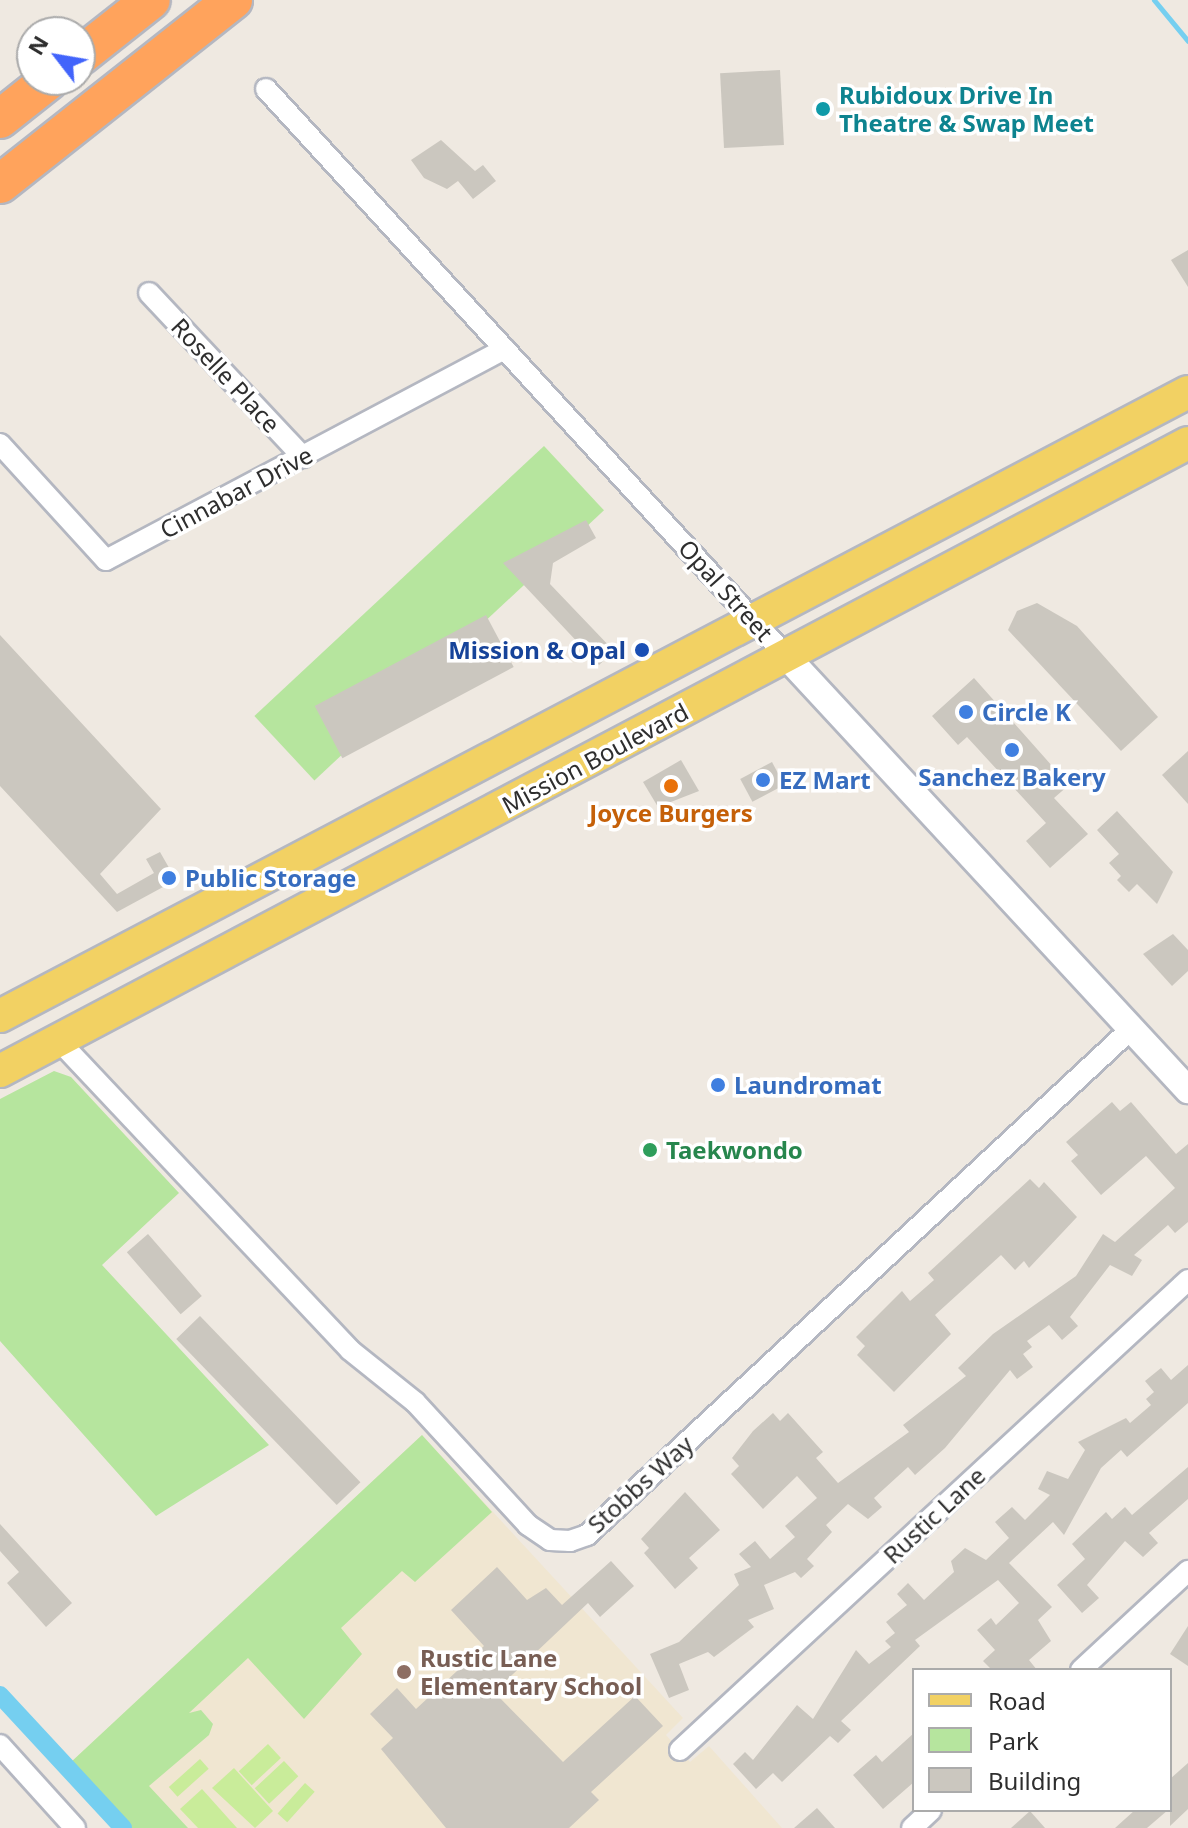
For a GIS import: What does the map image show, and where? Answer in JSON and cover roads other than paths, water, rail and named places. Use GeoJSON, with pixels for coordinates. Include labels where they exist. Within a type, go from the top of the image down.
{"type":"FeatureCollection","features":[{"type":"Feature","properties":{"kind":"highway"},"geometry":{"type":"LineString","coordinates":[[96,43],[151,0]]}},
{"type":"Feature","properties":{"kind":"highway"},"geometry":{"type":"LineString","coordinates":[[0,184],[233,0]]}},
{"type":"Feature","properties":{"kind":"highway"},"geometry":{"type":"LineString","coordinates":[[0,119],[29,96]]}},
{"type":"Feature","properties":{"kind":"main road","name":"Mission Boulevard"},"geometry":{"type":"LineString","coordinates":[[0,1016],[1188,392]]}},
{"type":"Feature","properties":{"kind":"main road","name":"Mission Boulevard"},"geometry":{"type":"LineString","coordinates":[[0,1071],[1188,443]]}},
{"type":"Feature","properties":{"kind":"street","name":"Opal Street"},"geometry":{"type":"LineString","coordinates":[[266,89],[1188,1090]]}},
{"type":"Feature","properties":{"kind":"street","name":"Roselle Place"},"geometry":{"type":"LineString","coordinates":[[149,293],[303,457]]}},
{"type":"Feature","properties":{"kind":"street","name":"Cinnabar Drive"},"geometry":{"type":"LineString","coordinates":[[0,444],[106,560],[505,349]]}},
{"type":"Feature","properties":{"kind":"street","name":"Stobbs Way"},"geometry":{"type":"LineString","coordinates":[[59,1041],[350,1350],[415,1402],[528,1525],[550,1540],[570,1541],[587,1535],[1131,1029]]}},
{"type":"Feature","properties":{"kind":"street","name":"Rustic Lane"},"geometry":{"type":"LineString","coordinates":[[680,1750],[1188,1280]]}},
{"type":"Feature","properties":{"kind":"street"},"geometry":{"type":"LineString","coordinates":[[1083,1668],[1188,1571]]}},
{"type":"Feature","properties":{"kind":"street"},"geometry":{"type":"LineString","coordinates":[[0,1745],[75,1828]]}},
{"type":"Feature","properties":{"kind":"street"},"geometry":{"type":"LineString","coordinates":[[912,1828],[929,1812]]}},
{"type":"Feature","properties":{"kind":"waterway"},"geometry":{"type":"LineString","coordinates":[[1154,0],[1188,41]]}},
{"type":"Feature","properties":{"kind":"waterway"},"geometry":{"type":"LineString","coordinates":[[0,1695],[123,1828]]}},
{"type":"Feature","properties":{"kind":"place","name":"Rubidoux Drive In Theatre & Swap Meet"},"geometry":{"type":"Point","coordinates":[823,109]}},
{"type":"Feature","properties":{"kind":"place","name":"Mission & Opal"},"geometry":{"type":"Point","coordinates":[642,650]}},
{"type":"Feature","properties":{"kind":"place","name":"Circle K"},"geometry":{"type":"Point","coordinates":[966,712]}},
{"type":"Feature","properties":{"kind":"place","name":"Sanchez Bakery"},"geometry":{"type":"Point","coordinates":[1012,750]}},
{"type":"Feature","properties":{"kind":"place","name":"EZ Mart"},"geometry":{"type":"Point","coordinates":[763,780]}},
{"type":"Feature","properties":{"kind":"place","name":"Joyce Burgers"},"geometry":{"type":"Point","coordinates":[671,786]}},
{"type":"Feature","properties":{"kind":"place","name":"Public Storage"},"geometry":{"type":"Point","coordinates":[169,878]}},
{"type":"Feature","properties":{"kind":"place","name":"Laundromat"},"geometry":{"type":"Point","coordinates":[718,1085]}},
{"type":"Feature","properties":{"kind":"place","name":"Taekwondo"},"geometry":{"type":"Point","coordinates":[650,1150]}},
{"type":"Feature","properties":{"kind":"place","name":"Rustic Lane Elementary School"},"geometry":{"type":"Point","coordinates":[404,1672]}}]}
